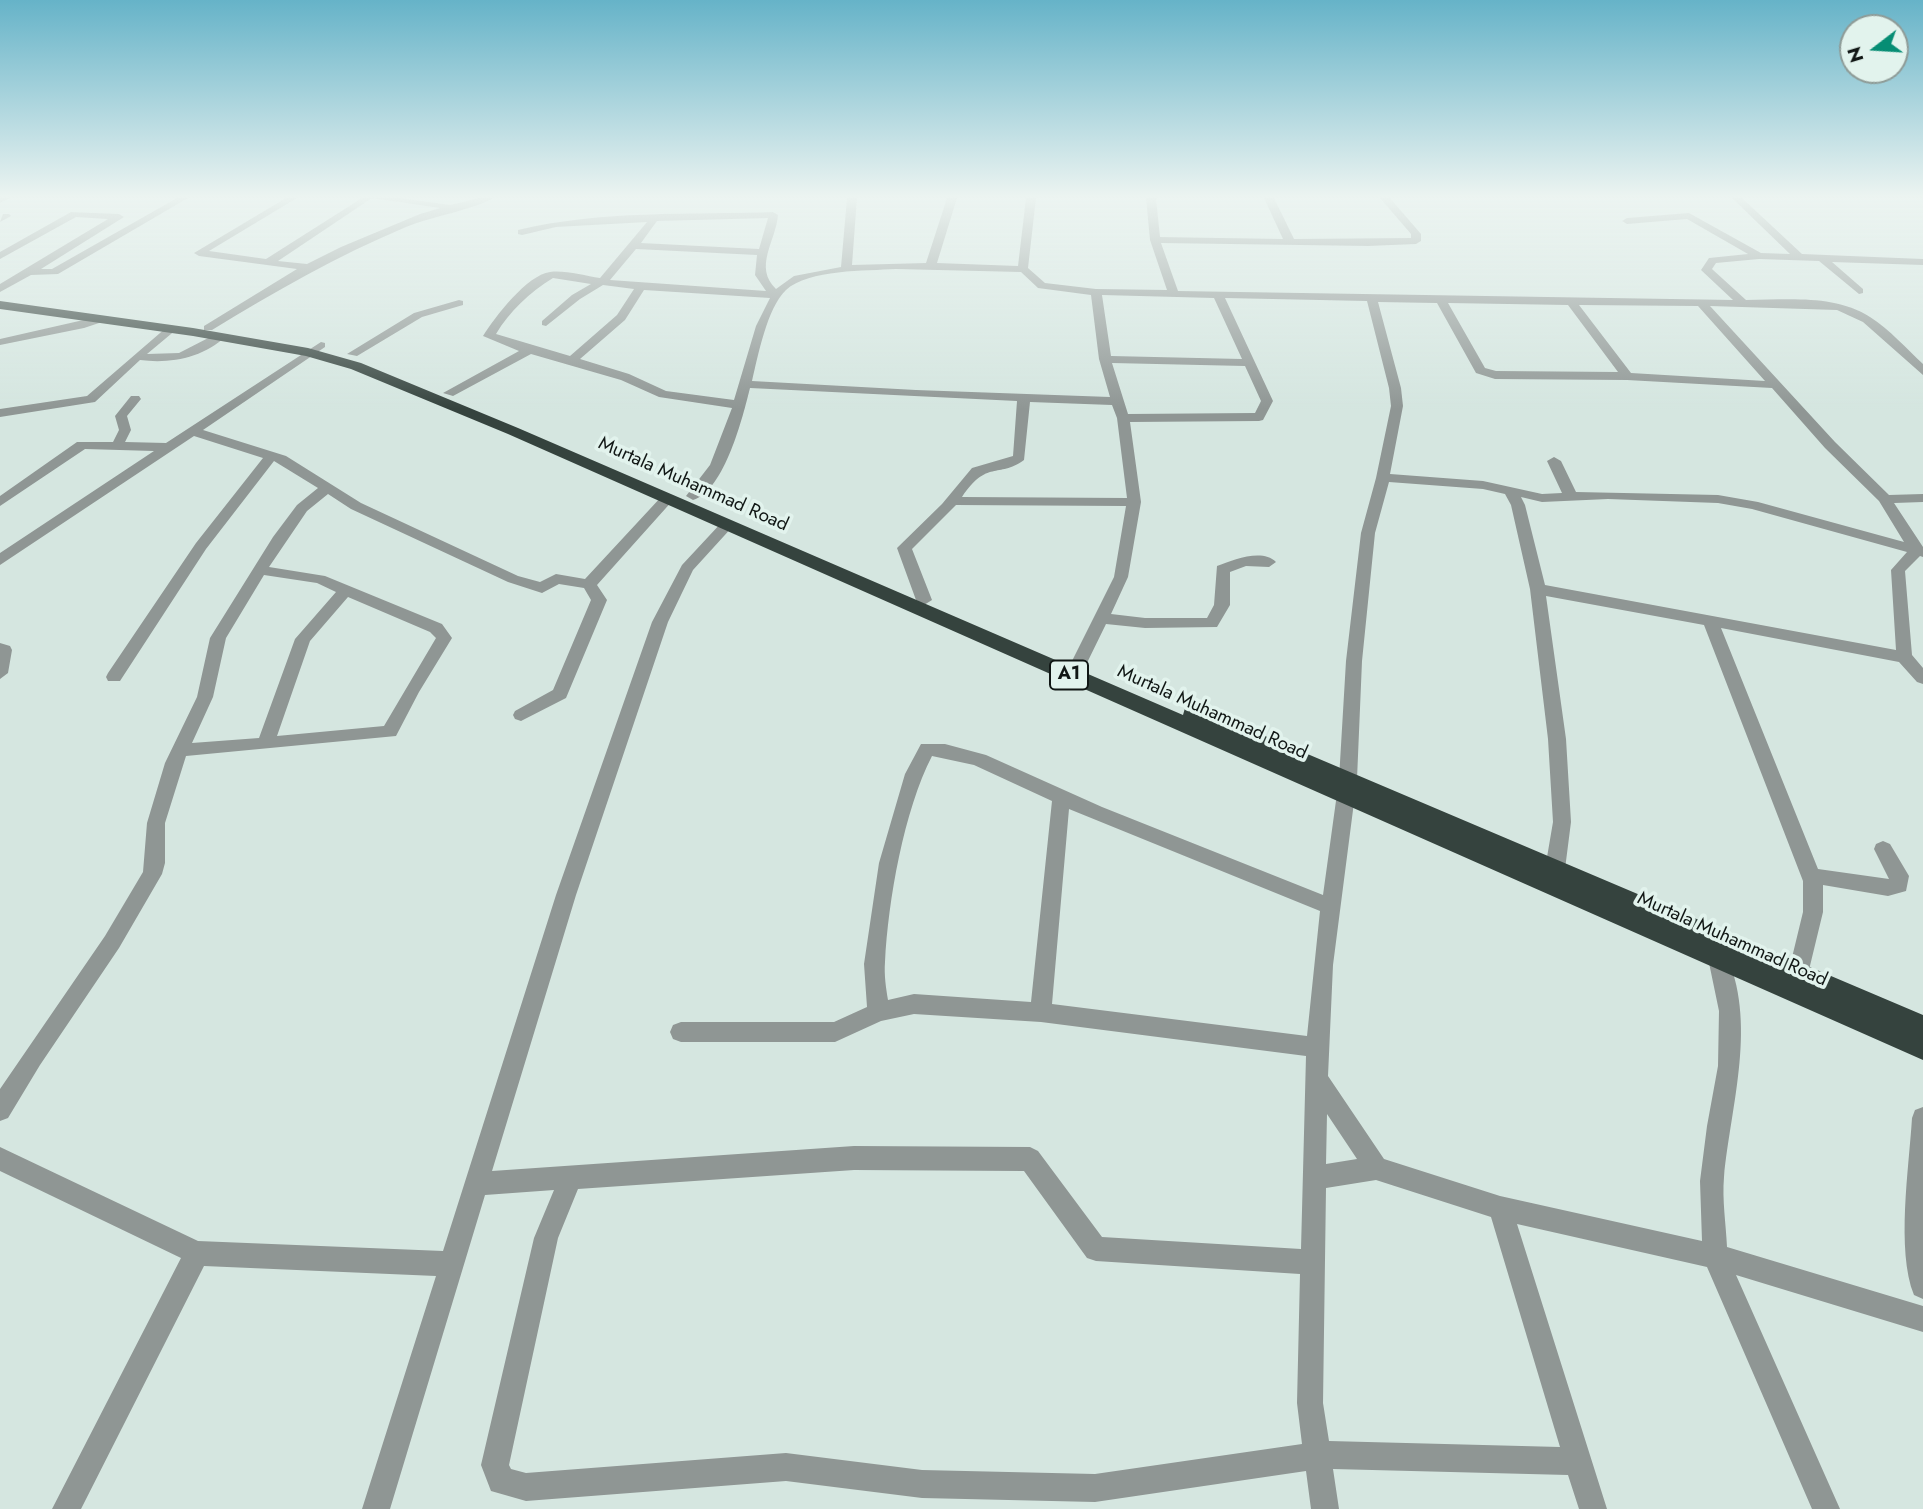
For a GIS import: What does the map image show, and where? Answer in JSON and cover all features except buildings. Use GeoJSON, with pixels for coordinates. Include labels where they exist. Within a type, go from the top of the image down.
{"type":"FeatureCollection","features":[{"type":"Feature","properties":{"kind":"highway","name":"A1"},"geometry":{"type":"LineString","coordinates":[[0,299],[212,332]]}},
{"type":"Feature","properties":{"kind":"highway","name":"A1"},"geometry":{"type":"LineString","coordinates":[[0,305],[171,329],[212,332]]}},
{"type":"Feature","properties":{"kind":"highway","name":"Murtala Muhammad Road"},"geometry":{"type":"LineString","coordinates":[[212,332],[353,354],[449,393],[614,468],[693,496],[924,600],[1023,649],[1078,665],[1718,958],[1923,1048]]}},
{"type":"Feature","properties":{"kind":"highway","name":"Murtala Muhammad Road"},"geometry":{"type":"LineString","coordinates":[[314,348],[520,427]]}},
{"type":"Feature","properties":{"kind":"highway","name":"Murtala Muhammad Road"},"geometry":{"type":"LineString","coordinates":[[614,468],[667,499],[727,525],[1347,788],[1556,869],[1923,1027]]}},
{"type":"Feature","properties":{"kind":"street"},"geometry":{"type":"LineString","coordinates":[[0,289],[37,268]]}},
{"type":"Feature","properties":{"kind":"street"},"geometry":{"type":"LineString","coordinates":[[31,272],[54,272],[60,268]]}},
{"type":"Feature","properties":{"kind":"street"},"geometry":{"type":"LineString","coordinates":[[136,356],[157,359],[192,354],[212,332],[287,279],[309,268]]}},
{"type":"Feature","properties":{"kind":"street"},"geometry":{"type":"LineString","coordinates":[[546,323],[576,297],[603,281],[613,268]]}},
{"type":"Feature","properties":{"kind":"street"},"geometry":{"type":"LineString","coordinates":[[759,268],[764,285],[776,295]]}},
{"type":"Feature","properties":{"kind":"street"},"geometry":{"type":"LineString","coordinates":[[693,496],[705,486],[735,426],[757,342],[776,295],[790,281],[810,273],[895,268]]}},
{"type":"Feature","properties":{"kind":"street"},"geometry":{"type":"LineString","coordinates":[[969,268],[1023,269],[1032,274],[1042,286],[1096,292],[1372,299],[1837,305],[1857,312],[1871,321],[1917,361],[1923,371]]}},
{"type":"Feature","properties":{"kind":"street"},"geometry":{"type":"LineString","coordinates":[[1165,268],[1173,293]]}},
{"type":"Feature","properties":{"kind":"street"},"geometry":{"type":"LineString","coordinates":[[1707,268],[1715,280],[1742,302]]}},
{"type":"Feature","properties":{"kind":"street"},"geometry":{"type":"LineString","coordinates":[[1833,268],[1859,291]]}},
{"type":"Feature","properties":{"kind":"street"},"geometry":{"type":"LineString","coordinates":[[740,405],[663,394],[625,377],[572,360],[529,351],[489,336],[498,321],[532,286],[547,276],[557,274],[640,287],[776,295]]}},
{"type":"Feature","properties":{"kind":"street"},"geometry":{"type":"LineString","coordinates":[[572,360],[617,320],[638,296],[640,287]]}},
{"type":"Feature","properties":{"kind":"street"},"geometry":{"type":"LineString","coordinates":[[1078,665],[1121,577],[1134,502],[1123,418],[1105,359],[1096,292]]}},
{"type":"Feature","properties":{"kind":"street"},"geometry":{"type":"LineString","coordinates":[[1123,418],[1259,417],[1267,401],[1217,293]]}},
{"type":"Feature","properties":{"kind":"street"},"geometry":{"type":"LineString","coordinates":[[1325,1509],[1310,1403],[1317,1047],[1323,965],[1347,788],[1354,661],[1368,533],[1383,478],[1397,406],[1395,387],[1372,299]]}},
{"type":"Feature","properties":{"kind":"street"},"geometry":{"type":"LineString","coordinates":[[1441,300],[1480,370],[1494,374],[1627,376],[1776,385]]}},
{"type":"Feature","properties":{"kind":"street"},"geometry":{"type":"LineString","coordinates":[[1571,302],[1627,376]]}},
{"type":"Feature","properties":{"kind":"street"},"geometry":{"type":"LineString","coordinates":[[1700,302],[1830,445],[1885,499],[1895,519],[1920,551]]}},
{"type":"Feature","properties":{"kind":"street"},"geometry":{"type":"LineString","coordinates":[[353,354],[418,315],[460,303]]}},
{"type":"Feature","properties":{"kind":"street"},"geometry":{"type":"LineString","coordinates":[[0,342],[101,319]]}},
{"type":"Feature","properties":{"kind":"street"},"geometry":{"type":"LineString","coordinates":[[0,413],[91,399],[136,356],[171,329]]}},
{"type":"Feature","properties":{"kind":"street"},"geometry":{"type":"LineString","coordinates":[[0,560],[314,348]]}},
{"type":"Feature","properties":{"kind":"street"},"geometry":{"type":"LineString","coordinates":[[449,393],[529,351]]}},
{"type":"Feature","properties":{"kind":"street"},"geometry":{"type":"LineString","coordinates":[[1105,359],[1248,363]]}},
{"type":"Feature","properties":{"kind":"street"},"geometry":{"type":"LineString","coordinates":[[746,384],[916,394],[1116,401]]}},
{"type":"Feature","properties":{"kind":"street"},"geometry":{"type":"LineString","coordinates":[[924,600],[904,548],[952,501],[976,472],[985,467],[1015,461],[1019,457],[1024,397]]}},
{"type":"Feature","properties":{"kind":"street"},"geometry":{"type":"LineString","coordinates":[[117,446],[125,430],[121,416],[135,399]]}},
{"type":"Feature","properties":{"kind":"street"},"geometry":{"type":"LineString","coordinates":[[193,431],[272,455],[356,506],[513,579],[541,587],[556,579],[589,584],[599,600],[560,694],[521,715]]}},
{"type":"Feature","properties":{"kind":"street"},"geometry":{"type":"LineString","coordinates":[[0,502],[82,446],[169,447]]}},
{"type":"Feature","properties":{"kind":"street"},"geometry":{"type":"LineString","coordinates":[[114,677],[201,546],[272,455]]}},
{"type":"Feature","properties":{"kind":"street"},"geometry":{"type":"LineString","coordinates":[[1554,461],[1570,495]]}},
{"type":"Feature","properties":{"kind":"street"},"geometry":{"type":"LineString","coordinates":[[1383,478],[1509,489],[1542,498]]}},
{"type":"Feature","properties":{"kind":"street"},"geometry":{"type":"LineString","coordinates":[[0,1110],[32,1058],[113,942],[152,874],[155,863],[156,824],[181,750],[205,697],[218,638],[259,570],[302,508],[326,489]]}},
{"type":"Feature","properties":{"kind":"street"},"geometry":{"type":"LineString","coordinates":[[1509,489],[1518,505],[1538,589],[1556,739],[1562,822],[1556,869]]}},
{"type":"Feature","properties":{"kind":"street"},"geometry":{"type":"LineString","coordinates":[[1518,505],[1542,498],[1570,495],[1718,499],[1753,505],[1920,551]]}},
{"type":"Feature","properties":{"kind":"street"},"geometry":{"type":"LineString","coordinates":[[1885,499],[1923,498]]}},
{"type":"Feature","properties":{"kind":"street"},"geometry":{"type":"LineString","coordinates":[[589,584],[667,499]]}},
{"type":"Feature","properties":{"kind":"street"},"geometry":{"type":"LineString","coordinates":[[952,501],[1134,502]]}},
{"type":"Feature","properties":{"kind":"street"},"geometry":{"type":"LineString","coordinates":[[376,1509],[566,895],[660,622],[687,568],[727,525]]}},
{"type":"Feature","properties":{"kind":"street"},"geometry":{"type":"LineString","coordinates":[[1904,657],[1898,570],[1920,551]]}},
{"type":"Feature","properties":{"kind":"street"},"geometry":{"type":"LineString","coordinates":[[1103,618],[1145,623],[1211,623],[1221,614],[1224,604],[1222,569],[1245,561],[1269,562]]}},
{"type":"Feature","properties":{"kind":"street"},"geometry":{"type":"LineString","coordinates":[[181,750],[390,732],[411,691],[444,638],[436,628],[320,579],[259,570]]}},
{"type":"Feature","properties":{"kind":"street"},"geometry":{"type":"LineString","coordinates":[[1538,589],[1904,657],[1923,678]]}},
{"type":"Feature","properties":{"kind":"street"},"geometry":{"type":"LineString","coordinates":[[266,744],[303,639],[346,590]]}},
{"type":"Feature","properties":{"kind":"street"},"geometry":{"type":"LineString","coordinates":[[1711,622],[1814,887],[1814,915],[1798,974]]}},
{"type":"Feature","properties":{"kind":"street"},"geometry":{"type":"LineString","coordinates":[[0,649],[4,650],[0,673]]}},
{"type":"Feature","properties":{"kind":"street"},"geometry":{"type":"LineString","coordinates":[[878,1012],[874,964],[890,863],[914,774],[928,750],[950,750],[979,759],[1061,797],[1331,907]]}},
{"type":"Feature","properties":{"kind":"street"},"geometry":{"type":"LineString","coordinates":[[1041,1013],[1061,797]]}},
{"type":"Feature","properties":{"kind":"street"},"geometry":{"type":"LineString","coordinates":[[1809,875],[1888,888],[1899,885],[1899,876],[1883,849]]}},
{"type":"Feature","properties":{"kind":"street"},"geometry":{"type":"LineString","coordinates":[[1718,958],[1730,1011],[1729,1066],[1718,1126],[1712,1181],[1715,1256],[1826,1509]]}},
{"type":"Feature","properties":{"kind":"street"},"geometry":{"type":"LineString","coordinates":[[681,1032],[835,1032],[878,1012],[914,1004],[1041,1013],[1317,1047]]}},
{"type":"Feature","properties":{"kind":"street"},"geometry":{"type":"LineString","coordinates":[[1316,1077],[1377,1168]]}},
{"type":"Feature","properties":{"kind":"street"},"geometry":{"type":"LineString","coordinates":[[1923,1118],[1917,1251],[1923,1286]]}},
{"type":"Feature","properties":{"kind":"street"},"geometry":{"type":"LineString","coordinates":[[475,1184],[854,1158],[1030,1159],[1096,1249],[1313,1262]]}},
{"type":"Feature","properties":{"kind":"street"},"geometry":{"type":"LineString","coordinates":[[0,1159],[197,1253],[450,1264]]}},
{"type":"Feature","properties":{"kind":"street"},"geometry":{"type":"LineString","coordinates":[[1315,1178],[1377,1168],[1500,1208],[1715,1256],[1923,1319]]}},
{"type":"Feature","properties":{"kind":"street"},"geometry":{"type":"LineString","coordinates":[[571,1177],[546,1238],[495,1465],[500,1481],[526,1487],[786,1467],[922,1484],[1095,1488],[1318,1455],[1578,1461]]}},
{"type":"Feature","properties":{"kind":"street"},"geometry":{"type":"LineString","coordinates":[[1500,1208],[1593,1509]]}},
{"type":"Feature","properties":{"kind":"street"},"geometry":{"type":"LineString","coordinates":[[66,1509],[197,1253]]}}]}
